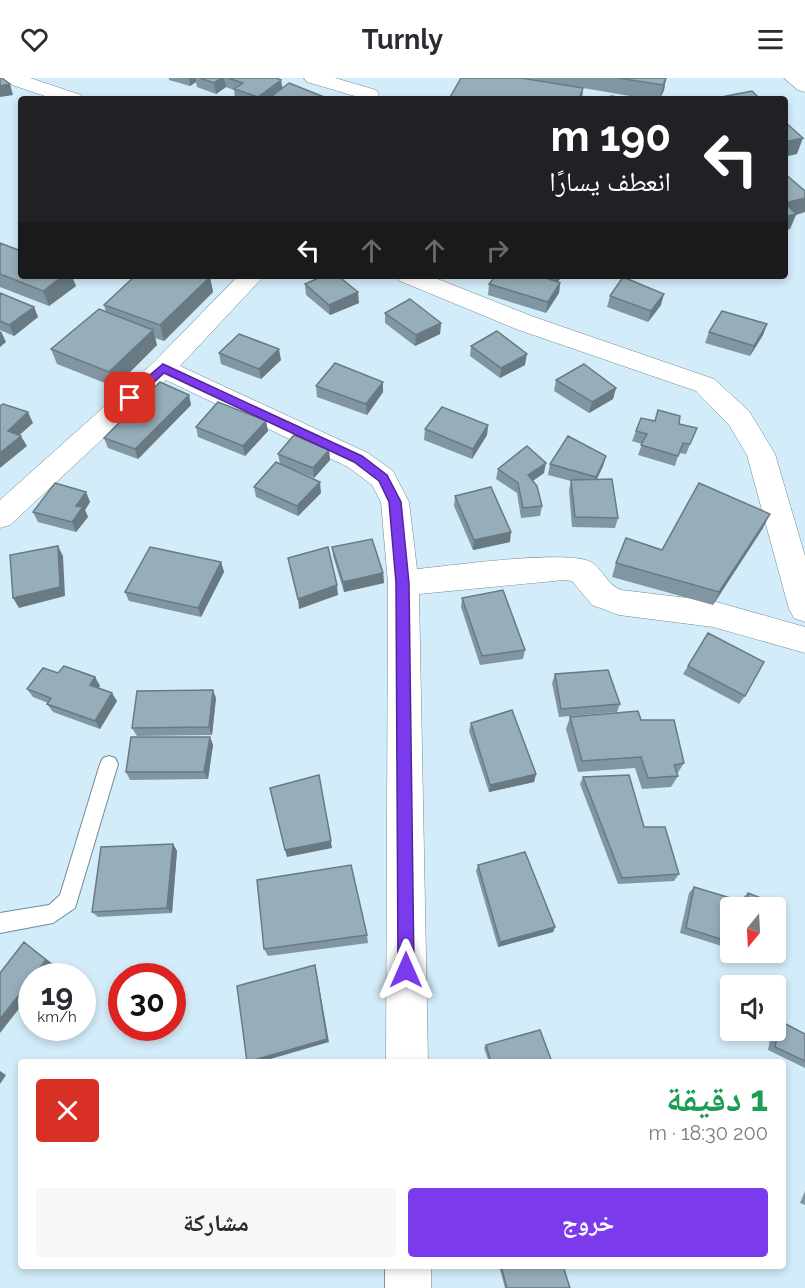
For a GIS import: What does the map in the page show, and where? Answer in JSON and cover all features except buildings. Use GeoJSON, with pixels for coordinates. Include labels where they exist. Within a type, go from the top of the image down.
{"type":"FeatureCollection","features":[{"type":"Feature","properties":{"kind":"street"},"geometry":{"type":"LineString","coordinates":[[10,78],[65,96]]}},
{"type":"Feature","properties":{"kind":"street"},"geometry":{"type":"LineString","coordinates":[[314,78],[372,90]]}},
{"type":"Feature","properties":{"kind":"street"},"geometry":{"type":"LineString","coordinates":[[794,78],[805,86]]}},
{"type":"Feature","properties":{"kind":"street"},"geometry":{"type":"LineString","coordinates":[[0,517],[163,368],[249,279]]}},
{"type":"Feature","properties":{"kind":"street"},"geometry":{"type":"LineString","coordinates":[[415,279],[525,323],[705,385],[739,418],[761,454],[805,609]]}},
{"type":"Feature","properties":{"kind":"street"},"geometry":{"type":"LineString","coordinates":[[163,368],[358,459],[383,478],[395,502],[403,583],[407,1059]]}},
{"type":"Feature","properties":{"kind":"street"},"geometry":{"type":"LineString","coordinates":[[403,583],[564,568],[581,571],[603,596],[619,602],[713,614],[805,640]]}},
{"type":"Feature","properties":{"kind":"street"},"geometry":{"type":"LineString","coordinates":[[408,1269],[408,1288]]}},
{"type":"Feature","properties":{"kind":"lane"},"geometry":{"type":"LineString","coordinates":[[0,923],[53,914],[68,901],[109,764]]}},
{"type":"Feature","properties":{"kind":"route"},"geometry":{"type":"LineString","coordinates":[[130,398],[163,368],[358,459],[383,478],[395,502],[403,583],[406,970]]}}]}
